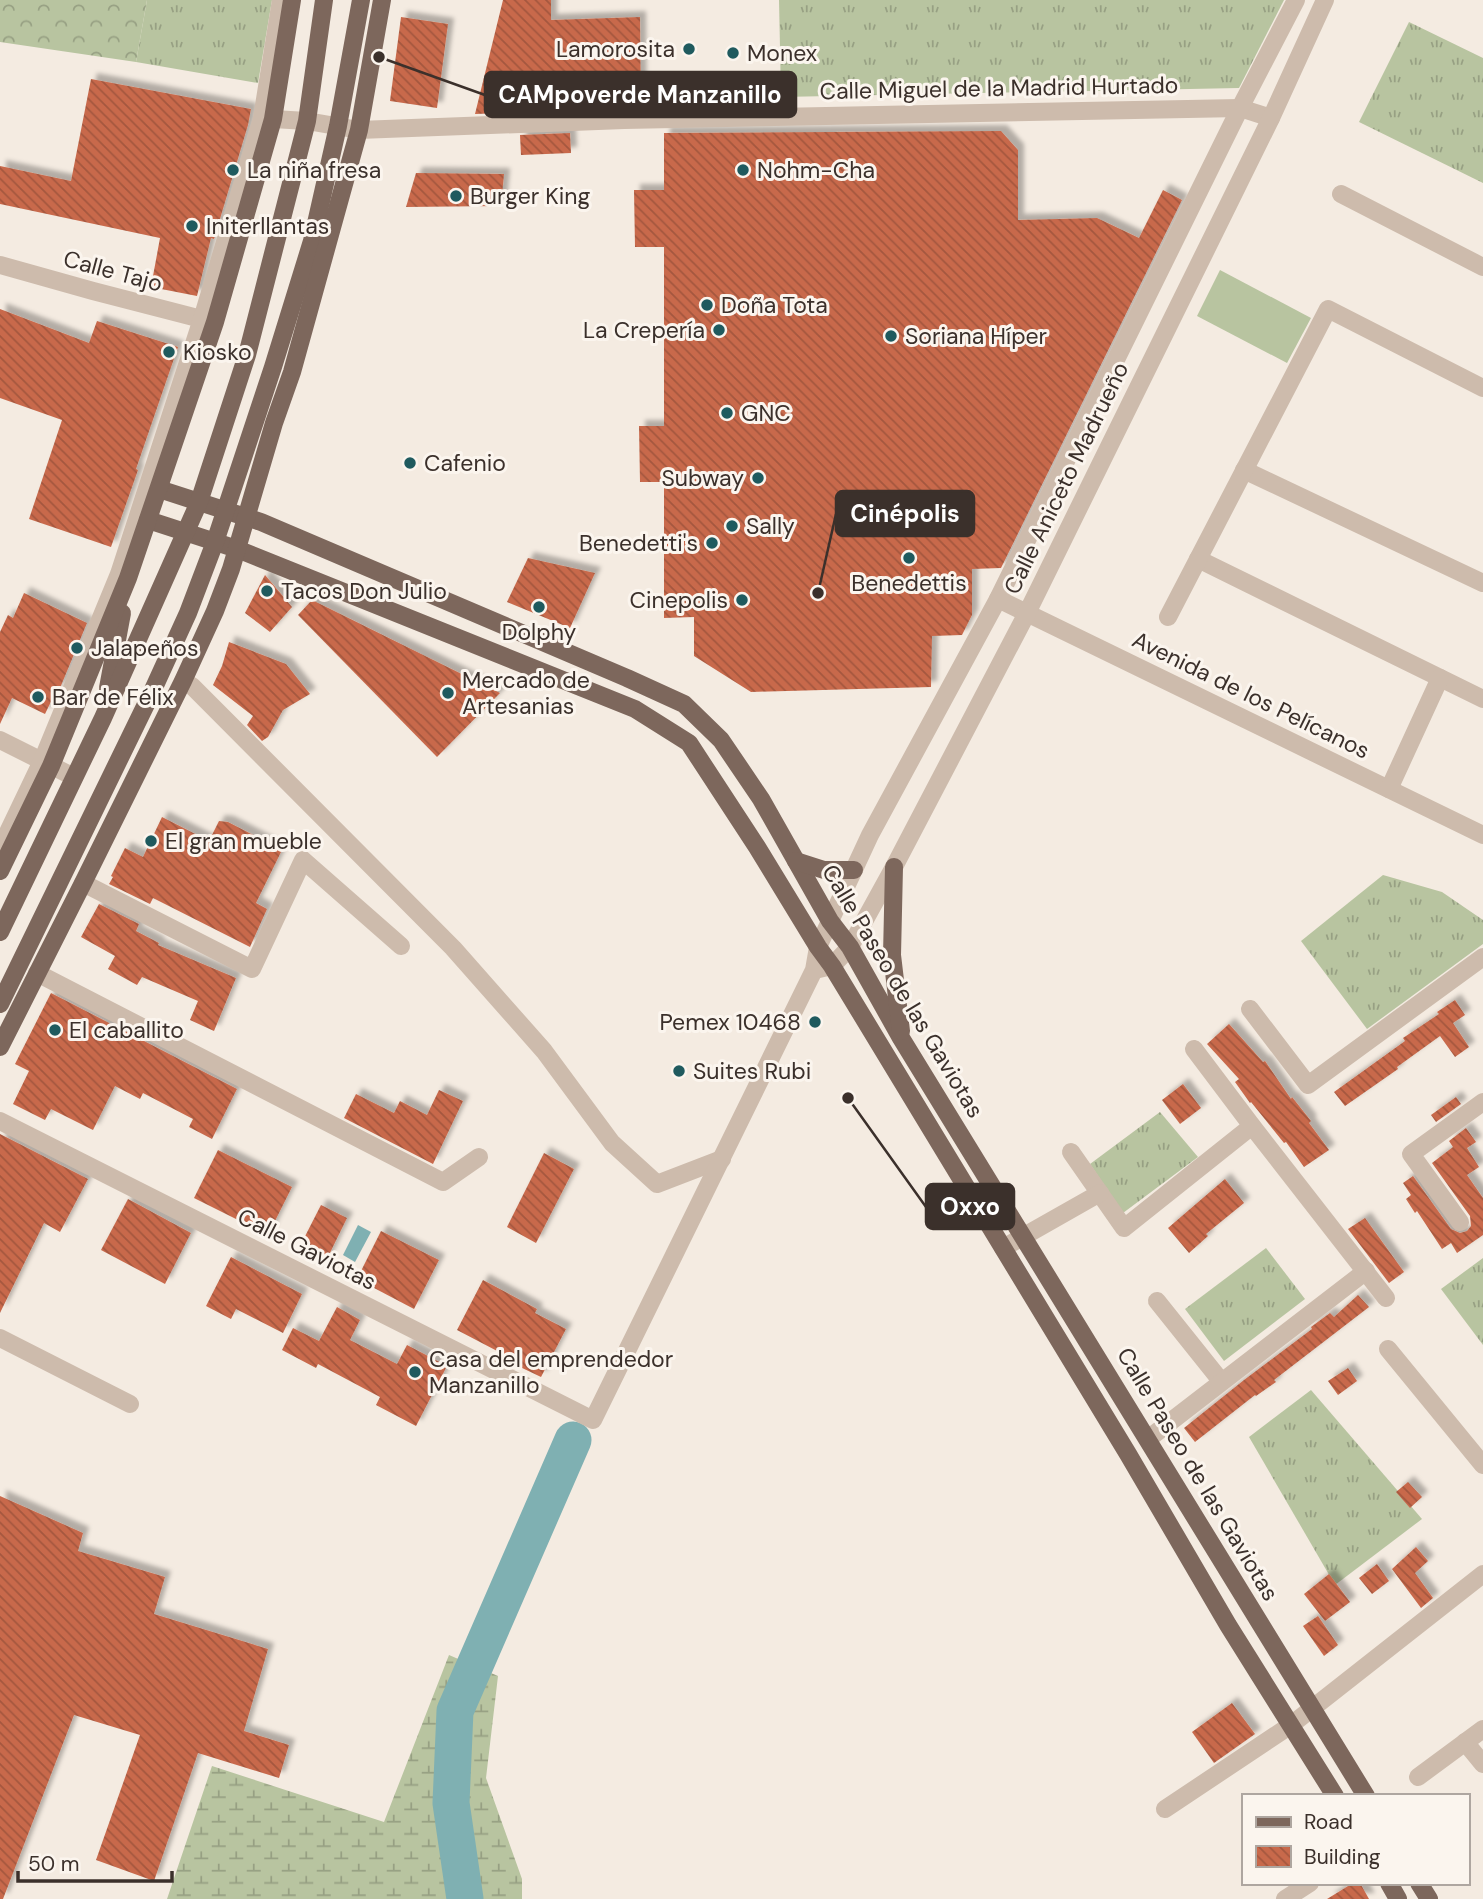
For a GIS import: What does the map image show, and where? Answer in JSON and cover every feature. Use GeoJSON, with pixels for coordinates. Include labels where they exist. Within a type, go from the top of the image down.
{"type":"FeatureCollection","features":[{"type":"Feature","properties":{"kind":"main road"},"geometry":{"type":"LineString","coordinates":[[0,872],[128,578],[159,488],[208,320],[273,119],[292,0]]}},
{"type":"Feature","properties":{"kind":"main road"},"geometry":{"type":"LineString","coordinates":[[0,932],[103,718],[199,502],[247,355],[307,121],[324,0]]}},
{"type":"Feature","properties":{"kind":"main road"},"geometry":{"type":"LineString","coordinates":[[0,1004],[152,692],[188,613],[215,542],[312,241],[338,127],[361,0]]}},
{"type":"Feature","properties":{"kind":"main road"},"geometry":{"type":"LineString","coordinates":[[0,1047],[183,681],[231,569],[274,423],[292,372],[359,130],[382,0]]}},
{"type":"Feature","properties":{"kind":"main road","name":"Calle Paseo de las Gaviotas"},"geometry":{"type":"LineString","coordinates":[[159,488],[261,522],[627,678],[684,704],[722,740],[761,799],[830,921],[850,947],[901,1038],[1365,1794]]}},
{"type":"Feature","properties":{"kind":"main road","name":"Calle Paseo de las Gaviotas"},"geometry":{"type":"LineString","coordinates":[[148,520],[237,549],[635,709],[689,743],[832,966],[1228,1625],[1334,1794]]}},
{"type":"Feature","properties":{"kind":"main road"},"geometry":{"type":"LineString","coordinates":[[103,718],[128,578]]}},
{"type":"Feature","properties":{"kind":"main road"},"geometry":{"type":"LineString","coordinates":[[796,861],[824,870],[854,870]]}},
{"type":"Feature","properties":{"kind":"main road"},"geometry":{"type":"LineString","coordinates":[[894,867],[892,955],[901,1038]]}},
{"type":"Feature","properties":{"kind":"street"},"geometry":{"type":"LineString","coordinates":[[0,849],[46,763],[119,574],[208,320],[262,118],[281,0]]}},
{"type":"Feature","properties":{"kind":"street","name":"Calle Aniceto Madrueño"},"geometry":{"type":"LineString","coordinates":[[593,1420],[814,970],[818,947],[870,835],[998,599],[1296,0]]}},
{"type":"Feature","properties":{"kind":"street","name":"Calle Aniceto Madrueño"},"geometry":{"type":"LineString","coordinates":[[832,966],[850,947],[1027,613],[1271,118],[1325,0]]}},
{"type":"Feature","properties":{"kind":"street","name":"Calle Miguel de la Madrid Hurtado"},"geometry":{"type":"LineString","coordinates":[[273,119],[307,121],[359,130],[624,120],[1240,108],[1271,118]]}},
{"type":"Feature","properties":{"kind":"street"},"geometry":{"type":"LineString","coordinates":[[1341,194],[1483,267]]}},
{"type":"Feature","properties":{"kind":"street","name":"Calle Tajo"},"geometry":{"type":"LineString","coordinates":[[0,265],[208,320]]}},
{"type":"Feature","properties":{"kind":"street"},"geometry":{"type":"LineString","coordinates":[[1168,617],[1328,309],[1483,388]]}},
{"type":"Feature","properties":{"kind":"street"},"geometry":{"type":"LineString","coordinates":[[1244,470],[1483,583]]}},
{"type":"Feature","properties":{"kind":"street"},"geometry":{"type":"LineString","coordinates":[[1198,559],[1483,699]]}},
{"type":"Feature","properties":{"kind":"street","name":"Avenida de los Pelícanos"},"geometry":{"type":"LineString","coordinates":[[998,599],[1483,835]]}},
{"type":"Feature","properties":{"kind":"street"},"geometry":{"type":"LineString","coordinates":[[1388,789],[1440,678]]}},
{"type":"Feature","properties":{"kind":"street"},"geometry":{"type":"LineString","coordinates":[[183,681],[192,686],[453,948],[544,1051],[612,1143],[657,1184],[722,1159]]}},
{"type":"Feature","properties":{"kind":"street"},"geometry":{"type":"LineString","coordinates":[[0,740],[74,777]]}},
{"type":"Feature","properties":{"kind":"street"},"geometry":{"type":"LineString","coordinates":[[83,883],[252,969],[303,860],[401,946]]}},
{"type":"Feature","properties":{"kind":"street"},"geometry":{"type":"LineString","coordinates":[[1250,1009],[1308,1085],[1483,957]]}},
{"type":"Feature","properties":{"kind":"street"},"geometry":{"type":"LineString","coordinates":[[814,970],[832,966]]}},
{"type":"Feature","properties":{"kind":"street"},"geometry":{"type":"LineString","coordinates":[[37,973],[443,1182],[478,1157]]}},
{"type":"Feature","properties":{"kind":"street"},"geometry":{"type":"LineString","coordinates":[[1195,1049],[1386,1298]]}},
{"type":"Feature","properties":{"kind":"street"},"geometry":{"type":"LineString","coordinates":[[1460,1222],[1411,1154],[1483,1102]]}},
{"type":"Feature","properties":{"kind":"street","name":"Calle Gaviotas"},"geometry":{"type":"LineString","coordinates":[[0,1121],[593,1420]]}},
{"type":"Feature","properties":{"kind":"street"},"geometry":{"type":"LineString","coordinates":[[1071,1152],[1124,1227],[1252,1126]]}},
{"type":"Feature","properties":{"kind":"street"},"geometry":{"type":"LineString","coordinates":[[1003,1248],[1100,1193]]}},
{"type":"Feature","properties":{"kind":"street"},"geometry":{"type":"LineString","coordinates":[[1148,1439],[1366,1271]]}},
{"type":"Feature","properties":{"kind":"street"},"geometry":{"type":"LineString","coordinates":[[1157,1301],[1221,1381]]}},
{"type":"Feature","properties":{"kind":"street"},"geometry":{"type":"LineString","coordinates":[[0,1338],[131,1404]]}},
{"type":"Feature","properties":{"kind":"street"},"geometry":{"type":"LineString","coordinates":[[1388,1349],[1483,1465]]}},
{"type":"Feature","properties":{"kind":"street"},"geometry":{"type":"LineString","coordinates":[[1165,1809],[1292,1725],[1483,1574]]}},
{"type":"Feature","properties":{"kind":"street"},"geometry":{"type":"LineString","coordinates":[[1418,1777],[1483,1729]]}},
{"type":"Feature","properties":{"kind":"street"},"geometry":{"type":"LineString","coordinates":[[1465,1742],[1483,1764]]}},
{"type":"Feature","properties":{"kind":"street"},"geometry":{"type":"LineString","coordinates":[[1285,1899],[1307,1885]]}},
{"type":"Feature","properties":{"kind":"green space"},"geometry":{"type":"Polygon","coordinates":[[[0,0],[147,0],[136,62],[0,42],[0,0]]]}},
{"type":"Feature","properties":{"kind":"green space"},"geometry":{"type":"Polygon","coordinates":[[[147,0],[272,0],[258,83],[136,62],[147,0]]]}},
{"type":"Feature","properties":{"kind":"green space"},"geometry":{"type":"Polygon","coordinates":[[[779,0],[1284,0],[1239,88],[781,97],[779,0]]]}},
{"type":"Feature","properties":{"kind":"green space"},"geometry":{"type":"Polygon","coordinates":[[[1409,22],[1483,58],[1483,183],[1359,122],[1409,22]]]}},
{"type":"Feature","properties":{"kind":"green space"},"geometry":{"type":"Polygon","coordinates":[[[1220,270],[1311,318],[1287,363],[1197,316],[1220,270]]]}},
{"type":"Feature","properties":{"kind":"green space"},"geometry":{"type":"Polygon","coordinates":[[[1383,875],[1442,892],[1483,920],[1483,944],[1367,1029],[1301,941],[1383,875]]]}},
{"type":"Feature","properties":{"kind":"green space"},"geometry":{"type":"Polygon","coordinates":[[[1160,1112],[1198,1157],[1123,1213],[1090,1164],[1160,1112]]]}},
{"type":"Feature","properties":{"kind":"green space"},"geometry":{"type":"Polygon","coordinates":[[[1266,1248],[1305,1299],[1224,1361],[1185,1309],[1266,1248]]]}},
{"type":"Feature","properties":{"kind":"green space"},"geometry":{"type":"Polygon","coordinates":[[[1483,1258],[1483,1345],[1441,1289],[1483,1258]]]}},
{"type":"Feature","properties":{"kind":"green space"},"geometry":{"type":"Polygon","coordinates":[[[1311,1390],[1422,1519],[1335,1585],[1249,1437],[1311,1390]]]}},
{"type":"Feature","properties":{"kind":"green space"},"geometry":{"type":"Polygon","coordinates":[[[449,1655],[498,1676],[486,1778],[522,1879],[522,1899],[167,1899],[212,1766],[384,1822],[449,1655]]]}},
{"type":"Feature","properties":{"kind":"water"},"geometry":{"type":"Polygon","coordinates":[[[358,1225],[371,1232],[355,1262],[343,1255],[358,1225]]]}},
{"type":"Feature","properties":{"kind":"building"},"geometry":{"type":"Polygon","coordinates":[[[503,0],[551,0],[551,20],[640,17],[641,108],[475,114],[503,0]]]}},
{"type":"Feature","properties":{"kind":"building"},"geometry":{"type":"Polygon","coordinates":[[[401,17],[448,24],[437,108],[390,101],[401,17]]]}},
{"type":"Feature","properties":{"kind":"building"},"geometry":{"type":"Polygon","coordinates":[[[91,79],[251,109],[214,239],[211,238],[197,296],[151,287],[160,238],[0,204],[0,166],[71,181],[91,79]]]}},
{"type":"Feature","properties":{"kind":"building","name":"Soriana Híper"},"geometry":{"type":"Polygon","coordinates":[[[1001,131],[1018,150],[1018,220],[1097,218],[1139,238],[1163,190],[1182,200],[1001,568],[972,569],[972,615],[962,635],[932,636],[931,687],[751,692],[694,656],[694,617],[664,618],[664,482],[640,482],[639,426],[664,426],[664,247],[635,247],[634,190],[664,190],[664,133],[1001,131]]]}},
{"type":"Feature","properties":{"kind":"building"},"geometry":{"type":"Polygon","coordinates":[[[570,133],[571,153],[521,155],[520,135],[570,133]]]}},
{"type":"Feature","properties":{"kind":"building","name":"Burger King"},"geometry":{"type":"Polygon","coordinates":[[[416,173],[504,174],[501,206],[406,207],[416,173]]]}},
{"type":"Feature","properties":{"kind":"building"},"geometry":{"type":"Polygon","coordinates":[[[0,309],[89,343],[97,321],[178,347],[111,547],[29,519],[62,420],[0,398],[0,309]]]}},
{"type":"Feature","properties":{"kind":"building"},"geometry":{"type":"Polygon","coordinates":[[[528,558],[595,573],[570,628],[507,602],[528,558]]]}},
{"type":"Feature","properties":{"kind":"building","name":"Tacos Don Julio"},"geometry":{"type":"Polygon","coordinates":[[[265,575],[292,607],[270,632],[245,613],[265,575]]]}},
{"type":"Feature","properties":{"kind":"building"},"geometry":{"type":"Polygon","coordinates":[[[24,593],[87,623],[60,688],[58,687],[45,714],[12,698],[0,724],[0,632],[8,615],[13,618],[24,593]]]}},
{"type":"Feature","properties":{"kind":"building"},"geometry":{"type":"Polygon","coordinates":[[[312,600],[500,693],[437,757],[298,615],[312,600]]]}},
{"type":"Feature","properties":{"kind":"building"},"geometry":{"type":"Polygon","coordinates":[[[229,642],[286,664],[310,694],[283,710],[268,737],[262,741],[247,725],[253,716],[213,685],[229,642]]]}},
{"type":"Feature","properties":{"kind":"building"},"geometry":{"type":"Polygon","coordinates":[[[162,817],[209,841],[219,821],[228,822],[282,850],[256,903],[267,909],[250,947],[153,898],[150,904],[109,884],[125,848],[143,857],[162,817]]]}},
{"type":"Feature","properties":{"kind":"building"},"geometry":{"type":"Polygon","coordinates":[[[99,904],[139,924],[136,931],[159,943],[158,945],[236,978],[214,1031],[190,1020],[198,1001],[142,977],[137,985],[108,969],[115,956],[81,937],[99,904]]]}},
{"type":"Feature","properties":{"kind":"building"},"geometry":{"type":"Polygon","coordinates":[[[51,993],[237,1089],[212,1139],[189,1127],[193,1119],[143,1093],[140,1099],[115,1086],[93,1130],[51,1109],[45,1120],[13,1104],[29,1071],[15,1064],[51,993]]]}},
{"type":"Feature","properties":{"kind":"building"},"geometry":{"type":"Polygon","coordinates":[[[1455,1000],[1465,1015],[1453,1023],[1469,1047],[1455,1057],[1440,1036],[1345,1106],[1334,1092],[1405,1041],[1403,1038],[1455,1000]]]}},
{"type":"Feature","properties":{"kind":"building"},"geometry":{"type":"Polygon","coordinates":[[[1229,1024],[1263,1062],[1265,1061],[1291,1099],[1292,1097],[1311,1121],[1309,1123],[1329,1150],[1304,1167],[1286,1142],[1284,1143],[1250,1103],[1235,1082],[1239,1079],[1207,1044],[1229,1024]]]}},
{"type":"Feature","properties":{"kind":"building"},"geometry":{"type":"Polygon","coordinates":[[[1183,1084],[1201,1108],[1180,1124],[1162,1100],[1183,1084]]]}},
{"type":"Feature","properties":{"kind":"building"},"geometry":{"type":"Polygon","coordinates":[[[439,1090],[463,1101],[433,1164],[344,1118],[356,1094],[394,1113],[400,1101],[427,1115],[439,1090]]]}},
{"type":"Feature","properties":{"kind":"building"},"geometry":{"type":"Polygon","coordinates":[[[1456,1097],[1461,1104],[1436,1122],[1431,1115],[1456,1097]]]}},
{"type":"Feature","properties":{"kind":"building"},"geometry":{"type":"Polygon","coordinates":[[[1466,1128],[1476,1142],[1467,1148],[1479,1167],[1467,1175],[1483,1198],[1483,1235],[1457,1253],[1451,1243],[1442,1249],[1406,1199],[1411,1195],[1403,1183],[1413,1176],[1451,1229],[1460,1233],[1467,1231],[1471,1226],[1470,1216],[1432,1163],[1453,1147],[1449,1141],[1466,1128]]]}},
{"type":"Feature","properties":{"kind":"building"},"geometry":{"type":"Polygon","coordinates":[[[0,1134],[88,1179],[60,1232],[44,1223],[0,1313],[0,1134]]]}},
{"type":"Feature","properties":{"kind":"building"},"geometry":{"type":"Polygon","coordinates":[[[218,1150],[292,1187],[268,1235],[194,1198],[218,1150]]]}},
{"type":"Feature","properties":{"kind":"building"},"geometry":{"type":"Polygon","coordinates":[[[544,1153],[574,1169],[536,1243],[507,1227],[544,1153]]]}},
{"type":"Feature","properties":{"kind":"building"},"geometry":{"type":"Polygon","coordinates":[[[1225,1179],[1244,1203],[1206,1234],[1208,1236],[1189,1253],[1168,1228],[1225,1179]]]}},
{"type":"Feature","properties":{"kind":"building"},"geometry":{"type":"Polygon","coordinates":[[[128,1199],[191,1233],[165,1284],[101,1250],[128,1199]]]}},
{"type":"Feature","properties":{"kind":"building"},"geometry":{"type":"Polygon","coordinates":[[[321,1205],[347,1218],[325,1263],[298,1250],[321,1205]]]}},
{"type":"Feature","properties":{"kind":"building"},"geometry":{"type":"Polygon","coordinates":[[[1365,1218],[1404,1272],[1389,1283],[1348,1229],[1365,1218]]]}},
{"type":"Feature","properties":{"kind":"building"},"geometry":{"type":"Polygon","coordinates":[[[381,1231],[439,1260],[414,1309],[357,1279],[381,1231]]]}},
{"type":"Feature","properties":{"kind":"building"},"geometry":{"type":"Polygon","coordinates":[[[231,1257],[302,1294],[283,1333],[236,1309],[231,1319],[206,1306],[231,1257]]]}},
{"type":"Feature","properties":{"kind":"building"},"geometry":{"type":"Polygon","coordinates":[[[483,1280],[537,1309],[535,1313],[566,1329],[541,1377],[457,1330],[483,1280]]]}},
{"type":"Feature","properties":{"kind":"building"},"geometry":{"type":"Polygon","coordinates":[[[1358,1295],[1369,1307],[1274,1380],[1276,1382],[1195,1442],[1184,1428],[1312,1329],[1311,1327],[1330,1313],[1334,1317],[1358,1295]]]}},
{"type":"Feature","properties":{"kind":"building"},"geometry":{"type":"Polygon","coordinates":[[[337,1307],[360,1320],[350,1340],[397,1364],[407,1345],[447,1366],[416,1426],[376,1405],[380,1397],[318,1364],[316,1368],[282,1350],[293,1328],[319,1341],[337,1307]]]}},
{"type":"Feature","properties":{"kind":"building"},"geometry":{"type":"Polygon","coordinates":[[[1348,1368],[1357,1381],[1338,1395],[1328,1381],[1348,1368]]]}},
{"type":"Feature","properties":{"kind":"building"},"geometry":{"type":"Polygon","coordinates":[[[1408,1482],[1422,1497],[1410,1508],[1396,1492],[1408,1482]]]}},
{"type":"Feature","properties":{"kind":"building"},"geometry":{"type":"Polygon","coordinates":[[[0,1496],[83,1533],[78,1551],[165,1577],[154,1614],[268,1649],[244,1731],[289,1745],[279,1778],[198,1753],[154,1881],[96,1860],[140,1735],[74,1715],[3,1899],[0,1899],[0,1496]]]}},
{"type":"Feature","properties":{"kind":"building"},"geometry":{"type":"Polygon","coordinates":[[[1416,1547],[1428,1561],[1415,1573],[1433,1598],[1421,1608],[1392,1569],[1416,1547]]]}},
{"type":"Feature","properties":{"kind":"building"},"geometry":{"type":"Polygon","coordinates":[[[1377,1564],[1389,1581],[1372,1594],[1359,1578],[1377,1564]]]}},
{"type":"Feature","properties":{"kind":"building"},"geometry":{"type":"Polygon","coordinates":[[[1329,1574],[1350,1602],[1325,1621],[1304,1594],[1329,1574]]]}},
{"type":"Feature","properties":{"kind":"building"},"geometry":{"type":"Polygon","coordinates":[[[1318,1616],[1338,1645],[1324,1656],[1303,1626],[1318,1616]]]}},
{"type":"Feature","properties":{"kind":"building"},"geometry":{"type":"Polygon","coordinates":[[[1232,1703],[1255,1734],[1214,1763],[1192,1732],[1232,1703]]]}},
{"type":"Feature","properties":{"kind":"building"},"geometry":{"type":"Polygon","coordinates":[[[1350,1885],[1361,1885],[1369,1899],[1327,1899],[1350,1885]]]}},
{"type":"Feature","properties":{"kind":"waterway"},"geometry":{"type":"LineString","coordinates":[[465,1899],[451,1803],[455,1711],[573,1440]]}},
{"type":"Feature","properties":{"kind":"place","name":"Lamorosita"},"geometry":{"type":"Point","coordinates":[689,49]}},
{"type":"Feature","properties":{"kind":"place","name":"Monex"},"geometry":{"type":"Point","coordinates":[733,53]}},
{"type":"Feature","properties":{"kind":"place","name":"CAMpoverde Manzanillo"},"geometry":{"type":"Point","coordinates":[379,57]}},
{"type":"Feature","properties":{"kind":"place","name":"La niña fresa"},"geometry":{"type":"Point","coordinates":[233,170]}},
{"type":"Feature","properties":{"kind":"place","name":"Nohm-Cha"},"geometry":{"type":"Point","coordinates":[743,170]}},
{"type":"Feature","properties":{"kind":"place","name":"Burger King"},"geometry":{"type":"Point","coordinates":[456,196]}},
{"type":"Feature","properties":{"kind":"place","name":"Initerllantas"},"geometry":{"type":"Point","coordinates":[192,226]}},
{"type":"Feature","properties":{"kind":"place","name":"Doña Tota"},"geometry":{"type":"Point","coordinates":[707,305]}},
{"type":"Feature","properties":{"kind":"place","name":"La Crepería"},"geometry":{"type":"Point","coordinates":[719,330]}},
{"type":"Feature","properties":{"kind":"place","name":"Soriana Híper"},"geometry":{"type":"Point","coordinates":[891,336]}},
{"type":"Feature","properties":{"kind":"place","name":"Kiosko"},"geometry":{"type":"Point","coordinates":[169,352]}},
{"type":"Feature","properties":{"kind":"place","name":"GNC"},"geometry":{"type":"Point","coordinates":[727,413]}},
{"type":"Feature","properties":{"kind":"place","name":"Cafenio"},"geometry":{"type":"Point","coordinates":[410,463]}},
{"type":"Feature","properties":{"kind":"place","name":"Subway"},"geometry":{"type":"Point","coordinates":[758,478]}},
{"type":"Feature","properties":{"kind":"place","name":"Sally"},"geometry":{"type":"Point","coordinates":[732,526]}},
{"type":"Feature","properties":{"kind":"place","name":"Benedetti's"},"geometry":{"type":"Point","coordinates":[712,543]}},
{"type":"Feature","properties":{"kind":"place","name":"Benedettis"},"geometry":{"type":"Point","coordinates":[909,558]}},
{"type":"Feature","properties":{"kind":"place","name":"Tacos Don Julio"},"geometry":{"type":"Point","coordinates":[267,591]}},
{"type":"Feature","properties":{"kind":"place","name":"Cinépolis"},"geometry":{"type":"Point","coordinates":[818,593]}},
{"type":"Feature","properties":{"kind":"place","name":"Cinepolis"},"geometry":{"type":"Point","coordinates":[742,600]}},
{"type":"Feature","properties":{"kind":"place","name":"Dolphy"},"geometry":{"type":"Point","coordinates":[539,607]}},
{"type":"Feature","properties":{"kind":"place","name":"Jalapeños"},"geometry":{"type":"Point","coordinates":[77,648]}},
{"type":"Feature","properties":{"kind":"place","name":"Mercado de Artesanias"},"geometry":{"type":"Point","coordinates":[448,693]}},
{"type":"Feature","properties":{"kind":"place","name":"Bar de Félix"},"geometry":{"type":"Point","coordinates":[38,697]}},
{"type":"Feature","properties":{"kind":"place","name":"El gran mueble"},"geometry":{"type":"Point","coordinates":[151,841]}},
{"type":"Feature","properties":{"kind":"place","name":"Pemex 10468"},"geometry":{"type":"Point","coordinates":[815,1022]}},
{"type":"Feature","properties":{"kind":"place","name":"El caballito"},"geometry":{"type":"Point","coordinates":[55,1030]}},
{"type":"Feature","properties":{"kind":"place","name":"Suites Rubi"},"geometry":{"type":"Point","coordinates":[679,1071]}},
{"type":"Feature","properties":{"kind":"place","name":"Oxxo"},"geometry":{"type":"Point","coordinates":[848,1098]}},
{"type":"Feature","properties":{"kind":"place","name":"Casa del emprendedor Manzanillo"},"geometry":{"type":"Point","coordinates":[415,1372]}}]}
